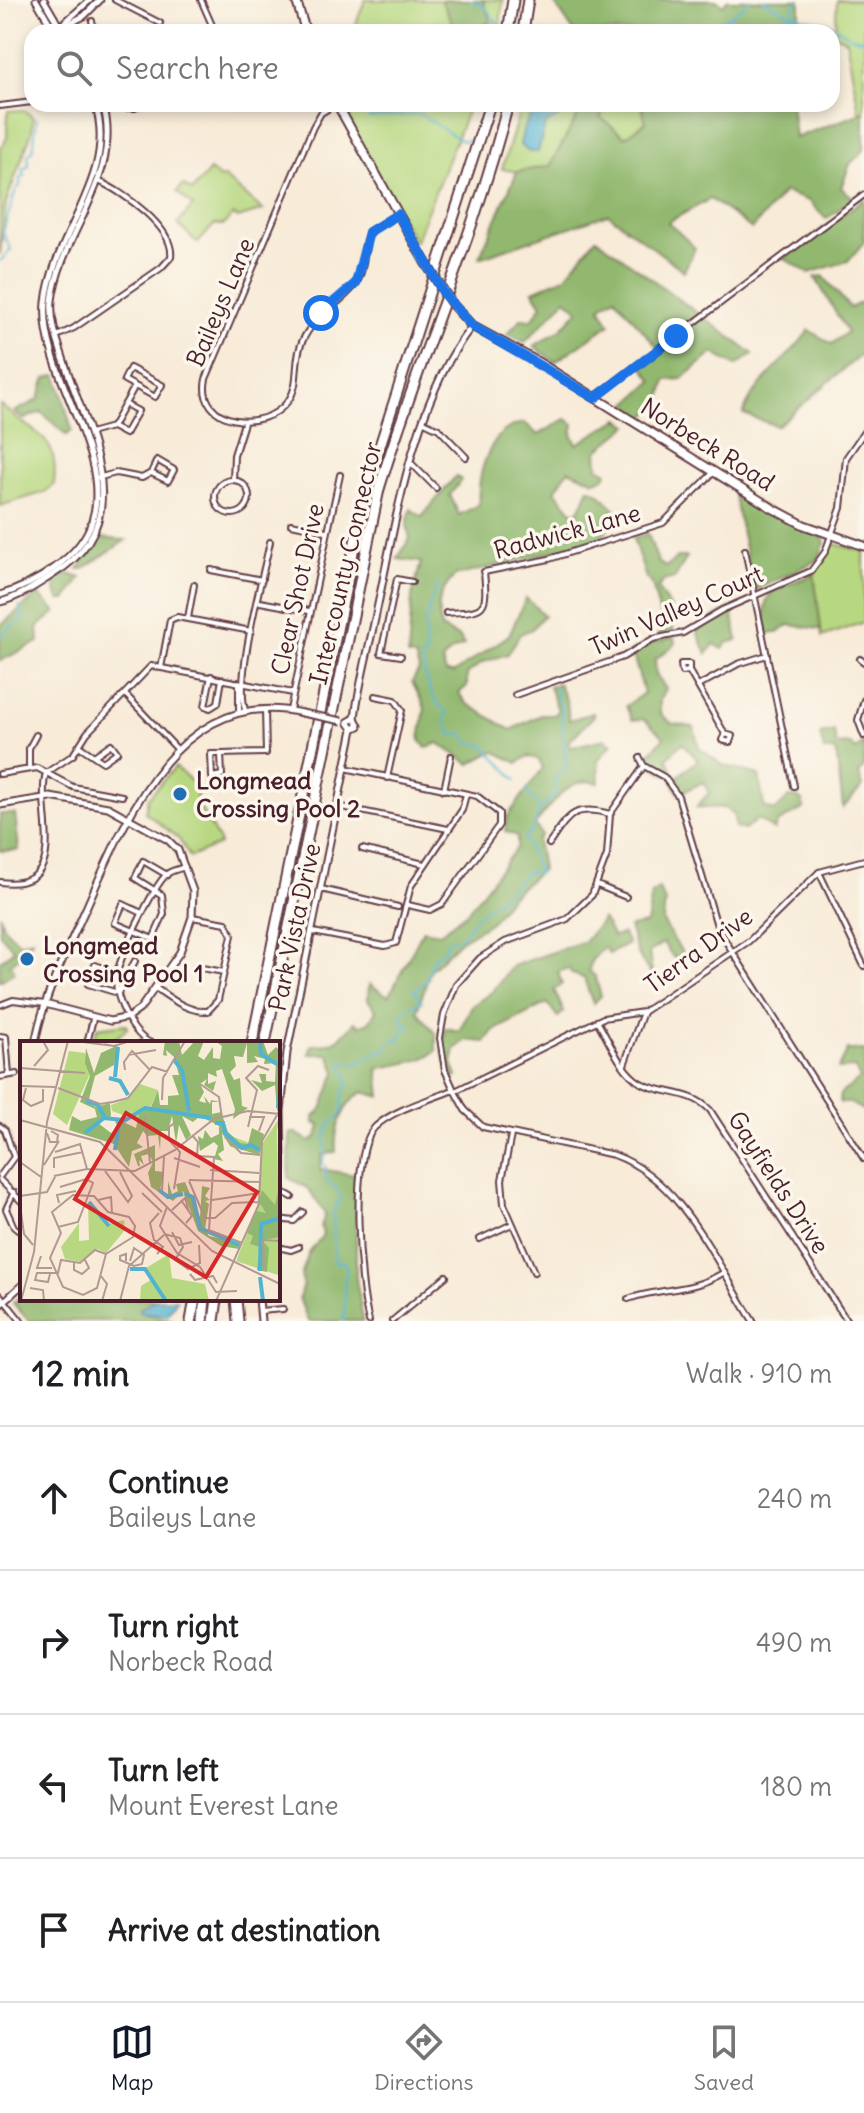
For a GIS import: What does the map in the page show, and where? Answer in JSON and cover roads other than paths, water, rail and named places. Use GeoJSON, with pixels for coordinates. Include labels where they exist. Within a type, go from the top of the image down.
{"type":"FeatureCollection","features":[{"type":"Feature","properties":{"kind":"highway"},"geometry":{"type":"LineString","coordinates":[[509,24],[513,0]]}},
{"type":"Feature","properties":{"kind":"highway"},"geometry":{"type":"LineString","coordinates":[[524,24],[528,0]]}},
{"type":"Feature","properties":{"kind":"highway","name":"Intercounty Connector"},"geometry":{"type":"LineString","coordinates":[[252,1041],[366,489],[487,112]]}},
{"type":"Feature","properties":{"kind":"highway","name":"Intercounty Connector"},"geometry":{"type":"LineString","coordinates":[[265,1041],[379,489],[401,415],[457,268],[506,112]]}},
{"type":"Feature","properties":{"kind":"highway"},"geometry":{"type":"LineString","coordinates":[[191,1321],[195,1301]]}},
{"type":"Feature","properties":{"kind":"highway"},"geometry":{"type":"LineString","coordinates":[[203,1321],[205,1301]]}},
{"type":"Feature","properties":{"kind":"highway"},"geometry":{"type":"LineString","coordinates":[[214,1321],[217,1301]]}},
{"type":"Feature","properties":{"kind":"highway"},"geometry":{"type":"LineString","coordinates":[[236,1301],[238,1321]]}},
{"type":"Feature","properties":{"kind":"main road"},"geometry":{"type":"LineString","coordinates":[[296,0],[304,24]]}},
{"type":"Feature","properties":{"kind":"main road","name":"Norbeck Road"},"geometry":{"type":"LineString","coordinates":[[341,112],[425,262],[452,304],[472,326],[772,508],[864,546]]}},
{"type":"Feature","properties":{"kind":"street"},"geometry":{"type":"LineString","coordinates":[[36,0],[50,24]]}},
{"type":"Feature","properties":{"kind":"street"},"geometry":{"type":"LineString","coordinates":[[44,0],[58,24]]}},
{"type":"Feature","properties":{"kind":"street"},"geometry":{"type":"LineString","coordinates":[[66,24],[90,0]]}},
{"type":"Feature","properties":{"kind":"street"},"geometry":{"type":"LineString","coordinates":[[68,24],[100,0]]}},
{"type":"Feature","properties":{"kind":"street"},"geometry":{"type":"LineString","coordinates":[[115,0],[160,23]]}},
{"type":"Feature","properties":{"kind":"street"},"geometry":{"type":"LineString","coordinates":[[201,0],[212,24]]}},
{"type":"Feature","properties":{"kind":"street"},"geometry":{"type":"LineString","coordinates":[[0,106],[24,103]]}},
{"type":"Feature","properties":{"kind":"street"},"geometry":{"type":"LineString","coordinates":[[95,179],[101,140],[96,112]]}},
{"type":"Feature","properties":{"kind":"street"},"geometry":{"type":"LineString","coordinates":[[0,595],[55,566],[79,545],[94,513],[98,477],[46,315],[51,279],[95,179],[107,140],[104,112]]}},
{"type":"Feature","properties":{"kind":"street","name":"Baileys Lane"},"geometry":{"type":"LineString","coordinates":[[244,423],[209,403],[206,379],[313,127],[323,112]]}},
{"type":"Feature","properties":{"kind":"street"},"geometry":{"type":"LineString","coordinates":[[53,337],[74,328],[161,268],[171,257],[171,246],[154,221],[122,193],[95,179]]}},
{"type":"Feature","properties":{"kind":"street"},"geometry":{"type":"LineString","coordinates":[[595,398],[864,195]]}},
{"type":"Feature","properties":{"kind":"street"},"geometry":{"type":"LineString","coordinates":[[233,480],[234,455],[244,423],[269,418],[287,402],[294,390],[302,341],[321,313],[356,283],[369,232],[398,214]]}},
{"type":"Feature","properties":{"kind":"street","name":"Park Vista Drive"},"geometry":{"type":"LineString","coordinates":[[280,1174],[281,1111],[287,1052],[353,729],[360,724],[355,718],[380,594],[424,422],[447,366],[472,326]]}},
{"type":"Feature","properties":{"kind":"street"},"geometry":{"type":"LineString","coordinates":[[0,602],[58,571],[84,549],[102,514],[88,433],[53,337]]}},
{"type":"Feature","properties":{"kind":"street"},"geometry":{"type":"LineString","coordinates":[[130,368],[162,385],[155,397],[135,386],[124,380],[130,368]]}},
{"type":"Feature","properties":{"kind":"street"},"geometry":{"type":"LineString","coordinates":[[112,427],[135,386]]}},
{"type":"Feature","properties":{"kind":"street"},"geometry":{"type":"LineString","coordinates":[[88,433],[112,427],[125,434],[138,411],[125,404]]}},
{"type":"Feature","properties":{"kind":"street"},"geometry":{"type":"LineString","coordinates":[[424,422],[439,429],[466,457]]}},
{"type":"Feature","properties":{"kind":"street","name":"Twin Valley Court"},"geometry":{"type":"LineString","coordinates":[[515,695],[623,657],[658,637],[683,633],[811,571],[825,552],[843,501],[846,458],[864,432]]}},
{"type":"Feature","properties":{"kind":"street"},"geometry":{"type":"LineString","coordinates":[[98,477],[123,473],[139,479],[151,473],[157,460],[174,470],[168,481],[151,473]]}},
{"type":"Feature","properties":{"kind":"street"},"geometry":{"type":"LineString","coordinates":[[412,464],[436,488]]}},
{"type":"Feature","properties":{"kind":"street","name":"Radwick Lane"},"geometry":{"type":"LineString","coordinates":[[446,613],[478,612],[483,607],[486,599],[484,572],[549,559],[663,523],[713,473]]}},
{"type":"Feature","properties":{"kind":"street","name":"Clear Shot Drive"},"geometry":{"type":"LineString","coordinates":[[290,710],[340,475]]}},
{"type":"Feature","properties":{"kind":"street"},"geometry":{"type":"LineString","coordinates":[[233,480],[246,487],[249,497],[245,509],[229,514],[218,507],[215,492],[223,482],[233,480]]}},
{"type":"Feature","properties":{"kind":"street"},"geometry":{"type":"LineString","coordinates":[[291,524],[326,531]]}},
{"type":"Feature","properties":{"kind":"street"},"geometry":{"type":"LineString","coordinates":[[242,711],[241,683],[270,542]]}},
{"type":"Feature","properties":{"kind":"street"},"geometry":{"type":"LineString","coordinates":[[745,550],[794,786]]}},
{"type":"Feature","properties":{"kind":"street"},"geometry":{"type":"LineString","coordinates":[[211,570],[262,580]]}},
{"type":"Feature","properties":{"kind":"street"},"geometry":{"type":"LineString","coordinates":[[401,656],[381,653],[397,579],[412,582]]}},
{"type":"Feature","properties":{"kind":"street"},"geometry":{"type":"LineString","coordinates":[[188,618],[194,585]]}},
{"type":"Feature","properties":{"kind":"street"},"geometry":{"type":"LineString","coordinates":[[380,594],[393,597]]}},
{"type":"Feature","properties":{"kind":"street"},"geometry":{"type":"LineString","coordinates":[[259,602],[309,611]]}},
{"type":"Feature","properties":{"kind":"street"},"geometry":{"type":"LineString","coordinates":[[161,668],[170,620],[188,618],[251,631]]}},
{"type":"Feature","properties":{"kind":"street"},"geometry":{"type":"LineString","coordinates":[[698,686],[738,664],[767,655]]}},
{"type":"Feature","properties":{"kind":"street"},"geometry":{"type":"LineString","coordinates":[[46,773],[73,755],[151,666],[293,693]]}},
{"type":"Feature","properties":{"kind":"street"},"geometry":{"type":"LineString","coordinates":[[689,671],[725,734]]}},
{"type":"Feature","properties":{"kind":"street"},"geometry":{"type":"LineString","coordinates":[[211,676],[205,706],[210,708],[218,703],[222,679]]}},
{"type":"Feature","properties":{"kind":"street"},"geometry":{"type":"LineString","coordinates":[[124,694],[178,750]]}},
{"type":"Feature","properties":{"kind":"street"},"geometry":{"type":"LineString","coordinates":[[375,696],[395,700],[402,710],[387,778]]}},
{"type":"Feature","properties":{"kind":"street"},"geometry":{"type":"LineString","coordinates":[[864,700],[858,720],[864,736]]}},
{"type":"Feature","properties":{"kind":"street"},"geometry":{"type":"LineString","coordinates":[[36,1041],[45,1004],[128,817],[145,789],[178,750],[206,728],[242,711],[265,708],[345,721],[355,718]]}},
{"type":"Feature","properties":{"kind":"street"},"geometry":{"type":"LineString","coordinates":[[221,754],[222,775],[212,777],[211,754],[266,753],[265,708]]}},
{"type":"Feature","properties":{"kind":"street"},"geometry":{"type":"LineString","coordinates":[[345,721],[353,729]]}},
{"type":"Feature","properties":{"kind":"street"},"geometry":{"type":"LineString","coordinates":[[29,767],[29,748],[36,735]]}},
{"type":"Feature","properties":{"kind":"street"},"geometry":{"type":"LineString","coordinates":[[79,746],[94,756],[103,762],[117,752],[111,744],[94,756]]}},
{"type":"Feature","properties":{"kind":"street"},"geometry":{"type":"LineString","coordinates":[[444,790],[451,756]]}},
{"type":"Feature","properties":{"kind":"street"},"geometry":{"type":"LineString","coordinates":[[640,758],[644,766],[664,777],[678,796],[709,910],[732,954],[864,1159]]}},
{"type":"Feature","properties":{"kind":"street"},"geometry":{"type":"LineString","coordinates":[[644,766],[610,814],[607,855],[597,885],[583,905],[567,919],[494,948],[467,970],[456,985],[440,1038],[445,1070],[475,1121],[493,1131],[614,1155],[650,1172],[672,1193],[753,1321]]}},
{"type":"Feature","properties":{"kind":"street"},"geometry":{"type":"LineString","coordinates":[[0,774],[16,773],[29,767],[73,787],[122,796]]}},
{"type":"Feature","properties":{"kind":"street"},"geometry":{"type":"LineString","coordinates":[[345,768],[477,796],[496,807],[499,825],[442,904],[430,910],[408,905]]}},
{"type":"Feature","properties":{"kind":"street"},"geometry":{"type":"LineString","coordinates":[[0,882],[26,879],[42,865],[49,842],[44,799],[46,773]]}},
{"type":"Feature","properties":{"kind":"street"},"geometry":{"type":"LineString","coordinates":[[313,932],[391,946],[399,938],[411,886],[462,810],[466,794]]}},
{"type":"Feature","properties":{"kind":"street"},"geometry":{"type":"LineString","coordinates":[[0,805],[60,798],[87,801],[128,817],[168,840],[185,867],[193,891],[192,917],[180,952],[157,989],[129,1017],[93,1019],[45,1004],[13,1000],[0,1005]]}},
{"type":"Feature","properties":{"kind":"street"},"geometry":{"type":"LineString","coordinates":[[337,806],[448,829]]}},
{"type":"Feature","properties":{"kind":"street"},"geometry":{"type":"LineString","coordinates":[[549,844],[565,821],[578,810],[589,808],[610,814]]}},
{"type":"Feature","properties":{"kind":"street"},"geometry":{"type":"LineString","coordinates":[[362,849],[424,864]]}},
{"type":"Feature","properties":{"kind":"street","name":"Tierra Drive"},"geometry":{"type":"LineString","coordinates":[[369,1321],[359,1267],[364,1146],[372,1130],[384,1120],[597,1021],[643,1012],[732,954],[819,872],[864,860]]}},
{"type":"Feature","properties":{"kind":"street"},"geometry":{"type":"LineString","coordinates":[[142,913],[123,904],[115,923],[153,939],[164,914],[162,895],[135,878],[143,861],[167,875]]}},
{"type":"Feature","properties":{"kind":"street"},"geometry":{"type":"LineString","coordinates":[[148,1041],[137,1034],[118,993],[117,973],[155,888],[167,875],[185,867]]}},
{"type":"Feature","properties":{"kind":"street"},"geometry":{"type":"LineString","coordinates":[[819,872],[864,966]]}},
{"type":"Feature","properties":{"kind":"street"},"geometry":{"type":"LineString","coordinates":[[597,885],[626,897]]}},
{"type":"Feature","properties":{"kind":"street"},"geometry":{"type":"LineString","coordinates":[[321,889],[398,907]]}},
{"type":"Feature","properties":{"kind":"street"},"geometry":{"type":"LineString","coordinates":[[157,989],[183,1006],[208,1011],[218,1000],[232,935],[220,921],[192,917]]}},
{"type":"Feature","properties":{"kind":"street"},"geometry":{"type":"LineString","coordinates":[[118,993],[135,961]]}},
{"type":"Feature","properties":{"kind":"street"},"geometry":{"type":"LineString","coordinates":[[117,973],[95,965],[88,984],[118,993]]}},
{"type":"Feature","properties":{"kind":"street"},"geometry":{"type":"LineString","coordinates":[[196,967],[224,972]]}},
{"type":"Feature","properties":{"kind":"street"},"geometry":{"type":"LineString","coordinates":[[624,1065],[643,1012]]}},
{"type":"Feature","properties":{"kind":"street"},"geometry":{"type":"LineString","coordinates":[[88,1041],[93,1019]]}},
{"type":"Feature","properties":{"kind":"street","name":"Gayfields Drive"},"geometry":{"type":"LineString","coordinates":[[597,1021],[624,1065],[640,1082],[686,1094],[710,1110],[847,1321]]}},
{"type":"Feature","properties":{"kind":"street"},"geometry":{"type":"LineString","coordinates":[[0,1036],[6,1037],[9,1075]]}},
{"type":"Feature","properties":{"kind":"street"},"geometry":{"type":"LineString","coordinates":[[0,1077],[17,1074]]}},
{"type":"Feature","properties":{"kind":"street"},"geometry":{"type":"LineString","coordinates":[[0,1126],[5,1130],[14,1157],[0,1178],[20,1200]]}},
{"type":"Feature","properties":{"kind":"street"},"geometry":{"type":"LineString","coordinates":[[511,1135],[502,1191],[512,1224],[534,1272]]}},
{"type":"Feature","properties":{"kind":"street"},"geometry":{"type":"LineString","coordinates":[[280,1190],[292,1197]]}},
{"type":"Feature","properties":{"kind":"street"},"geometry":{"type":"LineString","coordinates":[[14,1192],[6,1209],[19,1231]]}},
{"type":"Feature","properties":{"kind":"street"},"geometry":{"type":"LineString","coordinates":[[280,1219],[294,1221],[303,1212]]}},
{"type":"Feature","properties":{"kind":"street"},"geometry":{"type":"LineString","coordinates":[[480,1239],[512,1224]]}},
{"type":"Feature","properties":{"kind":"street"},"geometry":{"type":"LineString","coordinates":[[280,1247],[299,1247]]}},
{"type":"Feature","properties":{"kind":"street"},"geometry":{"type":"LineString","coordinates":[[628,1299],[642,1294],[689,1289],[723,1273]]}},
{"type":"Feature","properties":{"kind":"street"},"geometry":{"type":"LineString","coordinates":[[392,1321],[446,1276]]}},
{"type":"Feature","properties":{"kind":"street"},"geometry":{"type":"LineString","coordinates":[[20,1286],[1,1300],[21,1321]]}},
{"type":"Feature","properties":{"kind":"street"},"geometry":{"type":"LineString","coordinates":[[259,1301],[261,1321]]}},
{"type":"Feature","properties":{"kind":"street"},"geometry":{"type":"LineString","coordinates":[[260,1311],[283,1309]]}},
{"type":"Feature","properties":{"kind":"water"},"geometry":{"type":"Polygon","coordinates":[[[532,112],[559,112],[560,116],[545,125],[538,152],[529,152],[520,145],[524,127],[532,112]]]}},
{"type":"Feature","properties":{"kind":"water"},"geometry":{"type":"Polygon","coordinates":[[[152,1301],[176,1301],[167,1315],[141,1312],[140,1309],[152,1301]]]}},
{"type":"Feature","properties":{"kind":"waterway"},"geometry":{"type":"LineString","coordinates":[[471,0],[484,6],[498,23]]}},
{"type":"Feature","properties":{"kind":"waterway"},"geometry":{"type":"LineString","coordinates":[[713,24],[731,15],[748,0]]}},
{"type":"Feature","properties":{"kind":"waterway"},"geometry":{"type":"LineString","coordinates":[[764,0],[795,17],[796,14],[831,24]]}},
{"type":"Feature","properties":{"kind":"waterway"},"geometry":{"type":"LineString","coordinates":[[795,14],[793,8],[798,0]]}},
{"type":"Feature","properties":{"kind":"waterway"},"geometry":{"type":"LineString","coordinates":[[840,30],[849,36],[864,39]]}},
{"type":"Feature","properties":{"kind":"waterway"},"geometry":{"type":"LineString","coordinates":[[368,118],[420,114],[462,141],[471,140]]}},
{"type":"Feature","properties":{"kind":"waterway"},"geometry":{"type":"LineString","coordinates":[[0,261],[11,250],[3,233],[20,178],[25,176],[23,169],[29,166],[28,155],[33,150],[37,118]]}},
{"type":"Feature","properties":{"kind":"waterway"},"geometry":{"type":"LineString","coordinates":[[438,585],[428,610],[430,616],[425,619],[426,656],[421,657],[429,688],[447,712],[445,720],[452,735],[463,734],[468,742],[484,745],[516,780]]}},
{"type":"Feature","properties":{"kind":"waterway"},"geometry":{"type":"LineString","coordinates":[[0,636],[23,618],[19,606]]}},
{"type":"Feature","properties":{"kind":"waterway"},"geometry":{"type":"LineString","coordinates":[[542,808],[555,794],[555,777],[565,771],[566,764],[561,707],[554,688]]}},
{"type":"Feature","properties":{"kind":"waterway"},"geometry":{"type":"LineString","coordinates":[[343,1321],[347,1270],[343,1261],[335,1263],[333,1211],[341,1199],[337,1189],[326,1180],[326,1167],[322,1162],[326,1152],[326,1133],[342,1112],[343,1094],[349,1082],[341,1062],[358,1064],[375,1052],[383,1052],[392,1040],[399,1040],[410,1024],[401,1021],[404,1010],[422,1001],[414,990],[426,982],[434,956],[444,951],[448,941],[459,938],[480,913],[511,889],[526,872],[539,873],[524,837],[532,831],[540,809],[526,790]]}},
{"type":"Feature","properties":{"kind":"place","name":"Longmead Crossing Pool 2"},"geometry":{"type":"Point","coordinates":[180,794]}},
{"type":"Feature","properties":{"kind":"place","name":"Longmead Crossing Pool 1"},"geometry":{"type":"Point","coordinates":[27,959]}}]}
